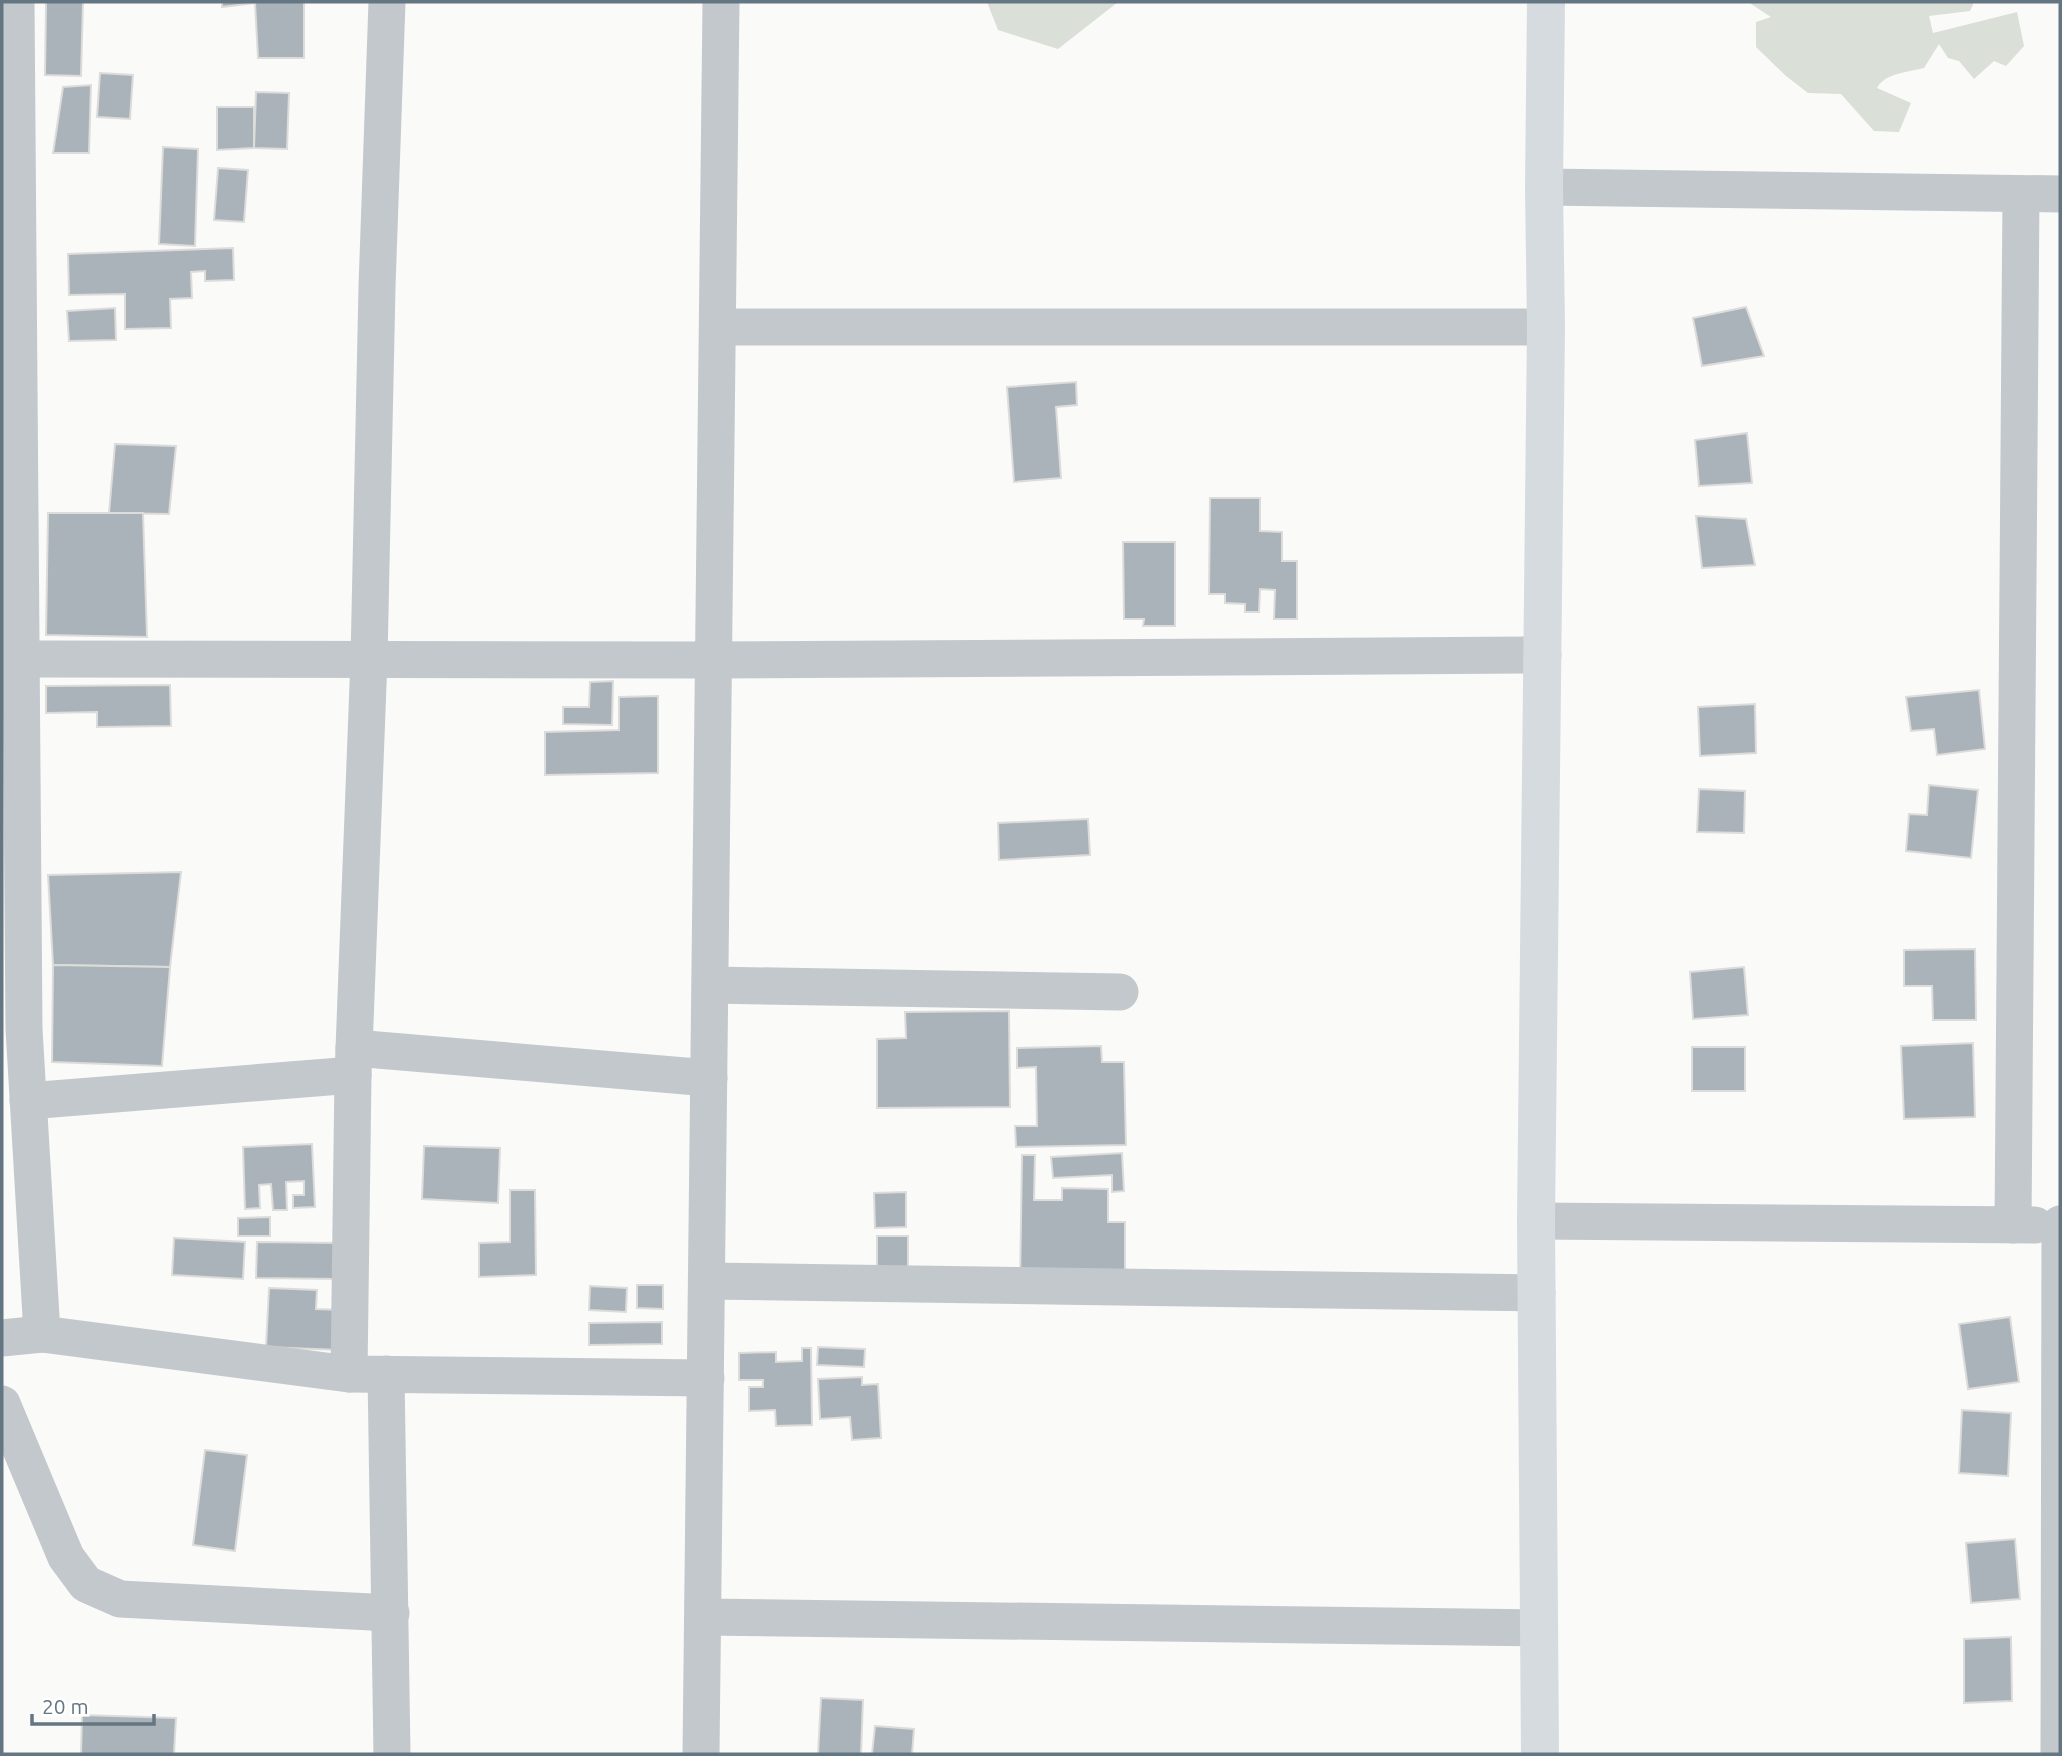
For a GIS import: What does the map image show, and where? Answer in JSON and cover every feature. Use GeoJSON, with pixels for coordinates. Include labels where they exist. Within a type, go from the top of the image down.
{"type":"FeatureCollection","features":[{"type":"Feature","properties":{"kind":"main road"},"geometry":{"type":"LineString","coordinates":[[1540,1754],[1536,1221],[1546,327],[1546,2]]}},
{"type":"Feature","properties":{"kind":"street"},"geometry":{"type":"LineString","coordinates":[[16,2],[11,404],[21,659],[13,1034],[28,1101],[43,1334]]}},
{"type":"Feature","properties":{"kind":"street"},"geometry":{"type":"LineString","coordinates":[[349,1374],[354,1061],[369,659],[377,287],[387,2]]}},
{"type":"Feature","properties":{"kind":"street"},"geometry":{"type":"LineString","coordinates":[[701,1754],[721,2]]}},
{"type":"Feature","properties":{"kind":"street"},"geometry":{"type":"LineString","coordinates":[[1544,187],[2060,194]]}},
{"type":"Feature","properties":{"kind":"street"},"geometry":{"type":"LineString","coordinates":[[2012,1225],[2021,194]]}},
{"type":"Feature","properties":{"kind":"street"},"geometry":{"type":"LineString","coordinates":[[718,327],[1546,327]]}},
{"type":"Feature","properties":{"kind":"street"},"geometry":{"type":"LineString","coordinates":[[21,659],[714,660],[1543,655]]}},
{"type":"Feature","properties":{"kind":"street"},"geometry":{"type":"LineString","coordinates":[[710,985],[1120,992]]}},
{"type":"Feature","properties":{"kind":"street"},"geometry":{"type":"LineString","coordinates":[[28,1101],[354,1061],[709,1078]]}},
{"type":"Feature","properties":{"kind":"street"},"geometry":{"type":"LineString","coordinates":[[1536,1221],[2060,1224],[2059,1754]]}},
{"type":"Feature","properties":{"kind":"street"},"geometry":{"type":"LineString","coordinates":[[708,1281],[1537,1293]]}},
{"type":"Feature","properties":{"kind":"street"},"geometry":{"type":"LineString","coordinates":[[2,1338],[43,1334],[349,1374],[706,1378]]}},
{"type":"Feature","properties":{"kind":"street"},"geometry":{"type":"LineString","coordinates":[[386,1374],[392,1754]]}},
{"type":"Feature","properties":{"kind":"street"},"geometry":{"type":"LineString","coordinates":[[2,1405],[66,1557],[86,1584],[120,1598],[391,1613]]}},
{"type":"Feature","properties":{"kind":"street"},"geometry":{"type":"LineString","coordinates":[[704,1617],[1539,1628]]}},
{"type":"Feature","properties":{"kind":"shaded area"},"geometry":{"type":"Polygon","coordinates":[[[987,2],[1118,2],[1058,49],[998,30],[987,2]]]}},
{"type":"Feature","properties":{"kind":"shaded area"},"geometry":{"type":"Polygon","coordinates":[[[1748,2],[1974,2],[1970,11],[1929,16],[1933,33],[2017,12],[2024,46],[2006,66],[1994,61],[1974,79],[1959,61],[1948,58],[1939,44],[1924,68],[1885,79],[1877,88],[1911,103],[1899,132],[1874,131],[1841,94],[1808,93],[1756,47],[1756,22],[1771,17],[1748,2]]]}},
{"type":"Feature","properties":{"kind":"building"},"geometry":{"type":"Polygon","coordinates":[[[46,2],[83,2],[81,76],[45,75],[46,2]]]}},
{"type":"Feature","properties":{"kind":"building"},"geometry":{"type":"Polygon","coordinates":[[[222,2],[304,2],[304,58],[258,58],[255,3],[222,7],[222,2]]]}},
{"type":"Feature","properties":{"kind":"building"},"geometry":{"type":"Polygon","coordinates":[[[100,73],[133,75],[130,119],[97,117],[100,73]]]}},
{"type":"Feature","properties":{"kind":"building"},"geometry":{"type":"Polygon","coordinates":[[[91,85],[89,153],[53,153],[63,87],[91,85]]]}},
{"type":"Feature","properties":{"kind":"building"},"geometry":{"type":"Polygon","coordinates":[[[256,92],[289,93],[287,149],[254,148],[256,92]]]}},
{"type":"Feature","properties":{"kind":"building"},"geometry":{"type":"Polygon","coordinates":[[[217,107],[254,107],[254,148],[217,150],[217,107]]]}},
{"type":"Feature","properties":{"kind":"building"},"geometry":{"type":"Polygon","coordinates":[[[163,147],[198,149],[195,246],[159,244],[163,147]]]}},
{"type":"Feature","properties":{"kind":"building"},"geometry":{"type":"Polygon","coordinates":[[[218,168],[248,170],[244,222],[214,220],[218,168]]]}},
{"type":"Feature","properties":{"kind":"building"},"geometry":{"type":"Polygon","coordinates":[[[233,248],[234,280],[205,281],[205,271],[191,272],[192,298],[170,299],[171,328],[125,329],[125,294],[69,295],[68,254],[233,248]]]}},
{"type":"Feature","properties":{"kind":"building"},"geometry":{"type":"Polygon","coordinates":[[[1746,307],[1764,356],[1702,366],[1693,318],[1746,307]]]}},
{"type":"Feature","properties":{"kind":"building"},"geometry":{"type":"Polygon","coordinates":[[[115,308],[116,340],[69,341],[67,311],[115,308]]]}},
{"type":"Feature","properties":{"kind":"building"},"geometry":{"type":"Polygon","coordinates":[[[1076,382],[1077,405],[1056,407],[1061,478],[1014,482],[1007,387],[1076,382]]]}},
{"type":"Feature","properties":{"kind":"building"},"geometry":{"type":"Polygon","coordinates":[[[1747,433],[1752,483],[1699,486],[1695,440],[1747,433]]]}},
{"type":"Feature","properties":{"kind":"building"},"geometry":{"type":"Polygon","coordinates":[[[115,444],[176,446],[169,514],[109,513],[115,444]]]}},
{"type":"Feature","properties":{"kind":"building"},"geometry":{"type":"Polygon","coordinates":[[[1210,498],[1260,498],[1260,531],[1282,532],[1282,561],[1297,561],[1297,619],[1274,619],[1275,590],[1260,589],[1259,612],[1245,612],[1245,604],[1225,603],[1225,594],[1209,594],[1210,498]]]}},
{"type":"Feature","properties":{"kind":"building"},"geometry":{"type":"Polygon","coordinates":[[[48,513],[143,513],[147,637],[46,635],[48,513]]]}},
{"type":"Feature","properties":{"kind":"building"},"geometry":{"type":"Polygon","coordinates":[[[1696,516],[1746,519],[1755,565],[1702,568],[1696,516]]]}},
{"type":"Feature","properties":{"kind":"building"},"geometry":{"type":"Polygon","coordinates":[[[1123,542],[1175,542],[1175,626],[1143,626],[1144,619],[1124,619],[1123,542]]]}},
{"type":"Feature","properties":{"kind":"building"},"geometry":{"type":"Polygon","coordinates":[[[613,681],[612,725],[563,724],[563,707],[589,707],[590,682],[613,681]]]}},
{"type":"Feature","properties":{"kind":"building"},"geometry":{"type":"Polygon","coordinates":[[[170,685],[171,726],[97,727],[97,712],[46,713],[46,686],[170,685]]]}},
{"type":"Feature","properties":{"kind":"building"},"geometry":{"type":"Polygon","coordinates":[[[1979,690],[1985,749],[1937,755],[1934,729],[1911,731],[1906,697],[1979,690]]]}},
{"type":"Feature","properties":{"kind":"building"},"geometry":{"type":"Polygon","coordinates":[[[658,696],[658,773],[545,775],[545,732],[619,730],[619,697],[658,696]]]}},
{"type":"Feature","properties":{"kind":"building"},"geometry":{"type":"Polygon","coordinates":[[[1755,704],[1756,753],[1700,756],[1698,707],[1755,704]]]}},
{"type":"Feature","properties":{"kind":"building"},"geometry":{"type":"Polygon","coordinates":[[[1929,785],[1978,790],[1971,858],[1906,851],[1909,814],[1927,815],[1929,785]]]}},
{"type":"Feature","properties":{"kind":"building"},"geometry":{"type":"Polygon","coordinates":[[[1699,789],[1745,791],[1744,833],[1697,832],[1699,789]]]}},
{"type":"Feature","properties":{"kind":"building"},"geometry":{"type":"Polygon","coordinates":[[[1088,819],[1090,855],[999,860],[998,823],[1088,819]]]}},
{"type":"Feature","properties":{"kind":"building"},"geometry":{"type":"Polygon","coordinates":[[[181,872],[170,967],[53,965],[48,875],[181,872]]]}},
{"type":"Feature","properties":{"kind":"building"},"geometry":{"type":"Polygon","coordinates":[[[1975,949],[1976,1020],[1933,1020],[1932,986],[1904,986],[1904,950],[1975,949]]]}},
{"type":"Feature","properties":{"kind":"building"},"geometry":{"type":"Polygon","coordinates":[[[53,965],[170,967],[162,1066],[52,1062],[53,965]]]}},
{"type":"Feature","properties":{"kind":"building"},"geometry":{"type":"Polygon","coordinates":[[[1744,967],[1748,1015],[1693,1019],[1690,972],[1744,967]]]}},
{"type":"Feature","properties":{"kind":"building"},"geometry":{"type":"Polygon","coordinates":[[[1009,1011],[1010,1107],[877,1108],[877,1039],[906,1038],[905,1012],[1009,1011]]]}},
{"type":"Feature","properties":{"kind":"building"},"geometry":{"type":"Polygon","coordinates":[[[1973,1043],[1975,1117],[1904,1119],[1901,1046],[1973,1043]]]}},
{"type":"Feature","properties":{"kind":"building"},"geometry":{"type":"Polygon","coordinates":[[[1101,1046],[1102,1062],[1124,1062],[1126,1145],[1016,1147],[1015,1126],[1037,1126],[1036,1067],[1017,1068],[1017,1048],[1101,1046]]]}},
{"type":"Feature","properties":{"kind":"building"},"geometry":{"type":"Polygon","coordinates":[[[1692,1047],[1745,1047],[1745,1091],[1692,1091],[1692,1047]]]}},
{"type":"Feature","properties":{"kind":"building"},"geometry":{"type":"Polygon","coordinates":[[[312,1144],[315,1207],[293,1208],[293,1195],[304,1195],[304,1181],[286,1182],[287,1210],[273,1210],[271,1184],[259,1185],[260,1208],[245,1209],[243,1147],[312,1144]]]}},
{"type":"Feature","properties":{"kind":"building"},"geometry":{"type":"Polygon","coordinates":[[[424,1146],[500,1148],[498,1203],[422,1199],[424,1146]]]}},
{"type":"Feature","properties":{"kind":"building"},"geometry":{"type":"Polygon","coordinates":[[[1122,1153],[1124,1191],[1112,1192],[1112,1175],[1053,1178],[1051,1157],[1122,1153]]]}},
{"type":"Feature","properties":{"kind":"building"},"geometry":{"type":"Polygon","coordinates":[[[1022,1155],[1035,1155],[1034,1200],[1062,1200],[1062,1188],[1108,1189],[1108,1222],[1125,1222],[1125,1285],[1020,1284],[1022,1155]]]}},
{"type":"Feature","properties":{"kind":"building"},"geometry":{"type":"Polygon","coordinates":[[[510,1190],[535,1190],[536,1275],[479,1277],[479,1243],[510,1242],[510,1190]]]}},
{"type":"Feature","properties":{"kind":"building"},"geometry":{"type":"Polygon","coordinates":[[[906,1192],[906,1227],[875,1228],[874,1193],[906,1192]]]}},
{"type":"Feature","properties":{"kind":"building"},"geometry":{"type":"Polygon","coordinates":[[[270,1217],[270,1236],[238,1236],[238,1218],[270,1217]]]}},
{"type":"Feature","properties":{"kind":"building"},"geometry":{"type":"Polygon","coordinates":[[[877,1236],[908,1236],[908,1273],[877,1274],[877,1236]]]}},
{"type":"Feature","properties":{"kind":"building"},"geometry":{"type":"Polygon","coordinates":[[[174,1238],[245,1242],[243,1279],[172,1275],[174,1238]]]}},
{"type":"Feature","properties":{"kind":"building"},"geometry":{"type":"Polygon","coordinates":[[[257,1242],[338,1243],[337,1279],[256,1278],[257,1242]]]}},
{"type":"Feature","properties":{"kind":"building"},"geometry":{"type":"Polygon","coordinates":[[[637,1285],[663,1285],[663,1309],[637,1308],[637,1285]]]}},
{"type":"Feature","properties":{"kind":"building"},"geometry":{"type":"Polygon","coordinates":[[[590,1286],[627,1288],[626,1312],[589,1310],[590,1286]]]}},
{"type":"Feature","properties":{"kind":"building"},"geometry":{"type":"Polygon","coordinates":[[[269,1288],[317,1290],[316,1309],[341,1310],[339,1350],[266,1347],[269,1288]]]}},
{"type":"Feature","properties":{"kind":"building"},"geometry":{"type":"Polygon","coordinates":[[[2010,1317],[2019,1382],[1968,1389],[1959,1324],[2010,1317]]]}},
{"type":"Feature","properties":{"kind":"building"},"geometry":{"type":"Polygon","coordinates":[[[662,1322],[662,1344],[589,1345],[589,1323],[662,1322]]]}},
{"type":"Feature","properties":{"kind":"building"},"geometry":{"type":"Polygon","coordinates":[[[818,1347],[865,1349],[864,1367],[817,1365],[818,1347]]]}},
{"type":"Feature","properties":{"kind":"building"},"geometry":{"type":"Polygon","coordinates":[[[802,1348],[811,1348],[812,1425],[776,1426],[775,1410],[749,1411],[749,1387],[763,1387],[763,1380],[739,1380],[739,1353],[776,1352],[776,1362],[802,1361],[802,1348]]]}},
{"type":"Feature","properties":{"kind":"building"},"geometry":{"type":"Polygon","coordinates":[[[862,1377],[862,1385],[878,1384],[881,1438],[852,1440],[850,1417],[820,1419],[818,1379],[862,1377]]]}},
{"type":"Feature","properties":{"kind":"building"},"geometry":{"type":"Polygon","coordinates":[[[1962,1410],[2011,1413],[2008,1476],[1959,1473],[1962,1410]]]}},
{"type":"Feature","properties":{"kind":"building"},"geometry":{"type":"Polygon","coordinates":[[[205,1450],[247,1455],[235,1551],[193,1545],[205,1450]]]}},
{"type":"Feature","properties":{"kind":"building"},"geometry":{"type":"Polygon","coordinates":[[[2015,1539],[2020,1599],[1971,1603],[1966,1543],[2015,1539]]]}},
{"type":"Feature","properties":{"kind":"building"},"geometry":{"type":"Polygon","coordinates":[[[2011,1637],[2012,1701],[1964,1703],[1964,1639],[2011,1637]]]}},
{"type":"Feature","properties":{"kind":"building"},"geometry":{"type":"Polygon","coordinates":[[[821,1698],[863,1700],[861,1754],[818,1754],[821,1698]]]}},
{"type":"Feature","properties":{"kind":"building"},"geometry":{"type":"Polygon","coordinates":[[[82,1715],[176,1718],[174,1754],[81,1754],[82,1715]]]}},
{"type":"Feature","properties":{"kind":"building"},"geometry":{"type":"Polygon","coordinates":[[[875,1726],[914,1729],[912,1754],[872,1754],[875,1726]]]}}]}
